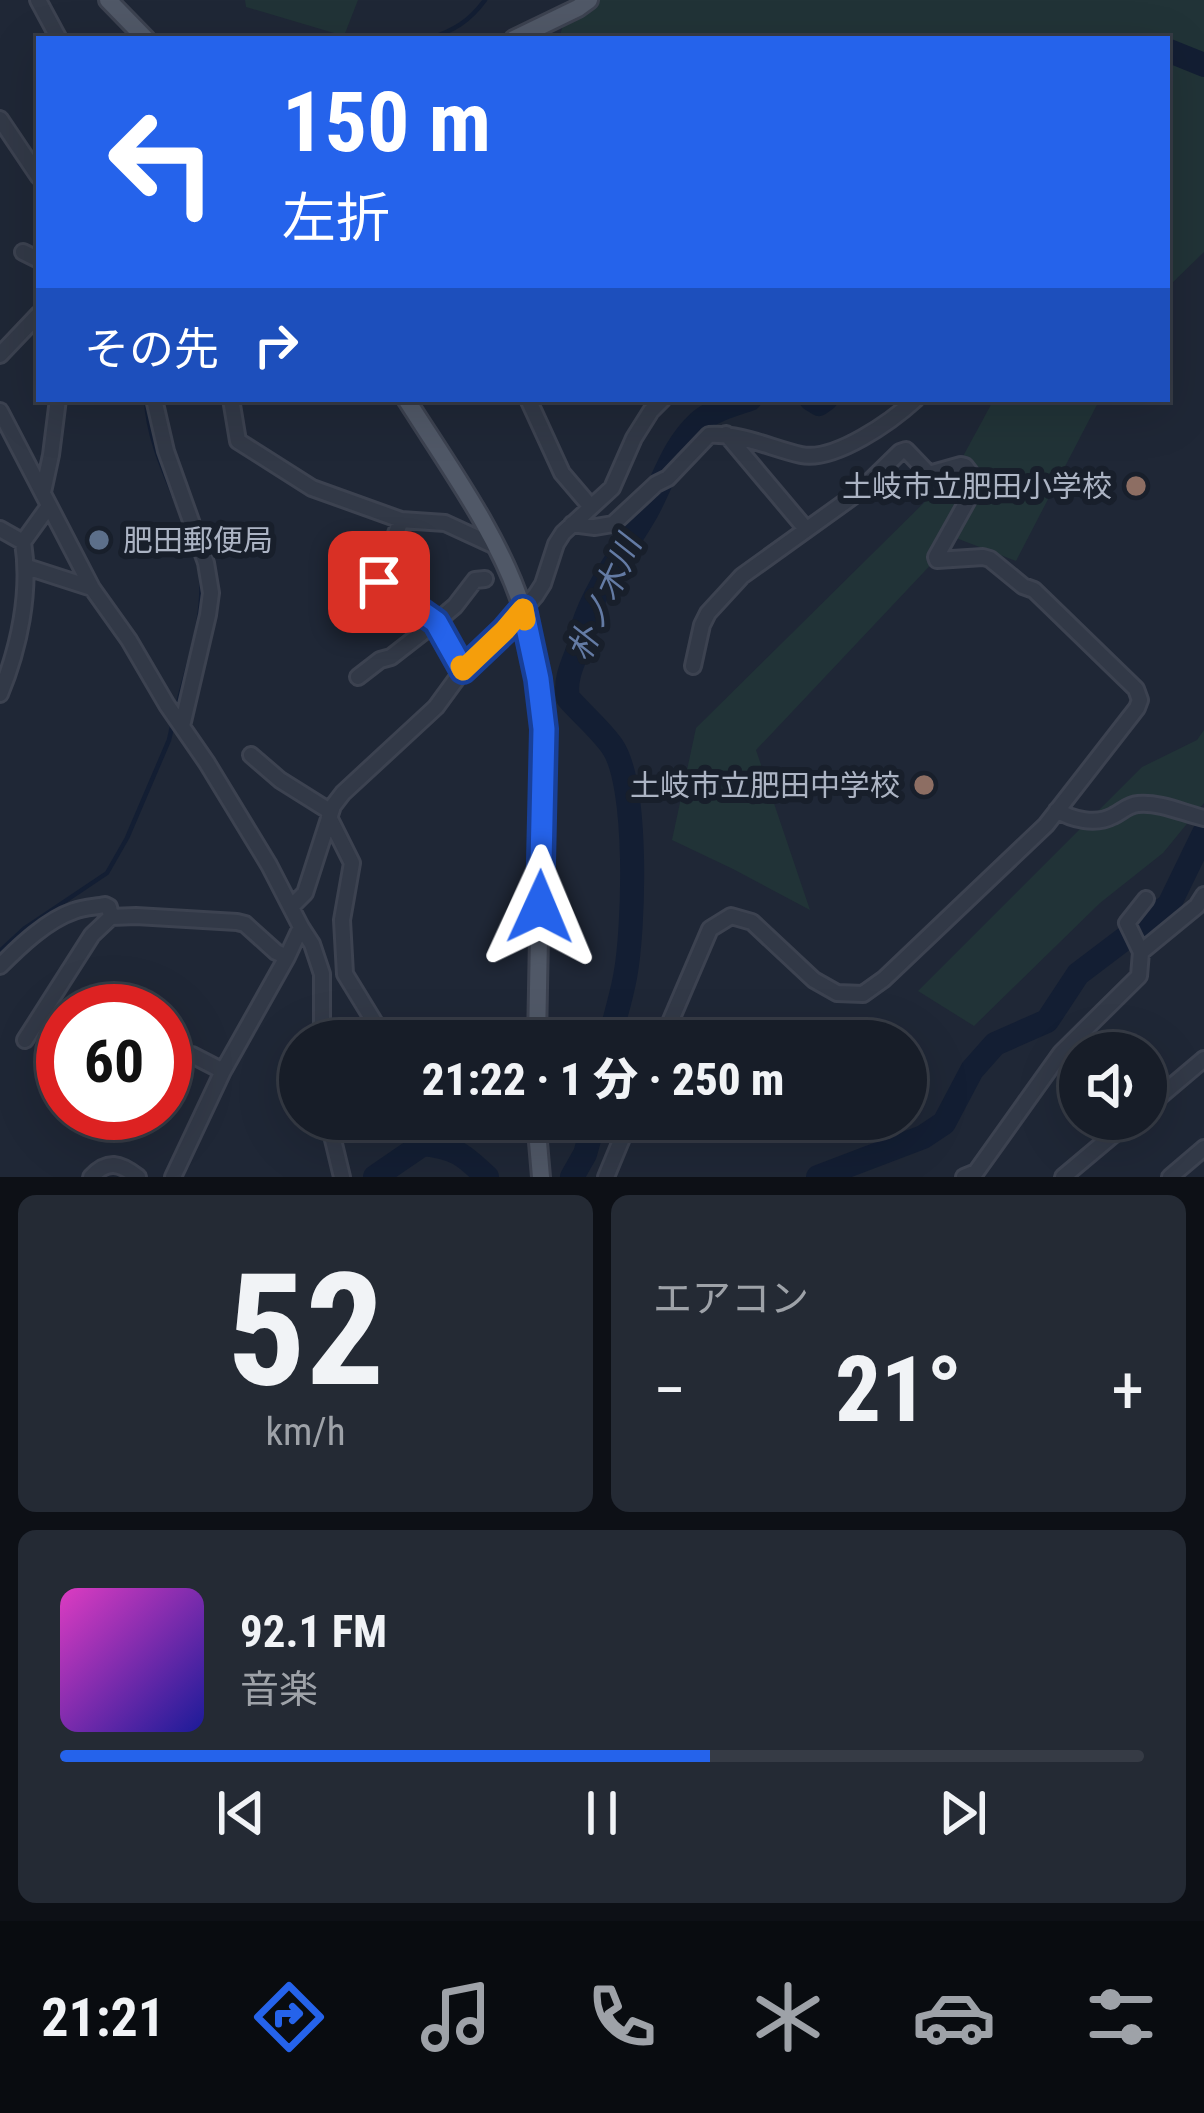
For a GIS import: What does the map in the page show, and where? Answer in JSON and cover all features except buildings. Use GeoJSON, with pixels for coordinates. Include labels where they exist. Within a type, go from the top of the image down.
{"type":"FeatureCollection","features":[{"type":"Feature","properties":{"kind":"main road"},"geometry":{"type":"LineString","coordinates":[[109,0],[143,36]]}},
{"type":"Feature","properties":{"kind":"main road"},"geometry":{"type":"LineString","coordinates":[[520,36],[589,0]]}},
{"type":"Feature","properties":{"kind":"main road"},"geometry":{"type":"LineString","coordinates":[[408,402],[495,546],[523,609],[538,679],[544,729],[537,1020]]}},
{"type":"Feature","properties":{"kind":"main road"},"geometry":{"type":"LineString","coordinates":[[538,1140],[541,1177]]}},
{"type":"Feature","properties":{"kind":"street"},"geometry":{"type":"LineString","coordinates":[[38,0],[57,36]]}},
{"type":"Feature","properties":{"kind":"street"},"geometry":{"type":"LineString","coordinates":[[0,119],[36,173]]}},
{"type":"Feature","properties":{"kind":"street"},"geometry":{"type":"LineString","coordinates":[[23,252],[36,258]]}},
{"type":"Feature","properties":{"kind":"street"},"geometry":{"type":"LineString","coordinates":[[0,355],[36,317]]}},
{"type":"Feature","properties":{"kind":"street"},"geometry":{"type":"LineString","coordinates":[[0,694],[19,634],[27,567],[23,542],[46,499],[58,402]]}},
{"type":"Feature","properties":{"kind":"street"},"geometry":{"type":"LineString","coordinates":[[155,402],[166,451],[210,580],[208,615],[188,712],[181,725]]}},
{"type":"Feature","properties":{"kind":"street"},"geometry":{"type":"LineString","coordinates":[[232,402],[238,441],[312,488],[401,520],[445,523],[495,546]]}},
{"type":"Feature","properties":{"kind":"street"},"geometry":{"type":"LineString","coordinates":[[530,402],[562,472],[591,507]]}},
{"type":"Feature","properties":{"kind":"street"},"geometry":{"type":"LineString","coordinates":[[291,908],[304,892],[330,814],[343,793],[436,707],[463,670],[523,609],[543,584],[556,544],[612,488],[634,437],[660,402]]}},
{"type":"Feature","properties":{"kind":"street"},"geometry":{"type":"LineString","coordinates":[[572,524],[614,524],[710,435],[726,434],[808,456],[866,436],[912,402]]}},
{"type":"Feature","properties":{"kind":"street"},"geometry":{"type":"LineString","coordinates":[[0,411],[92,588],[257,844],[312,944],[322,974],[322,1020]]}},
{"type":"Feature","properties":{"kind":"street"},"geometry":{"type":"LineString","coordinates":[[671,1020],[710,929],[731,916],[752,922],[814,980],[837,993],[863,994],[1046,825],[1140,700],[1136,689],[1034,590],[990,559],[938,560],[974,489],[972,475],[961,465],[929,474],[888,423]]}},
{"type":"Feature","properties":{"kind":"street"},"geometry":{"type":"LineString","coordinates":[[726,434],[806,529]]}},
{"type":"Feature","properties":{"kind":"street"},"geometry":{"type":"LineString","coordinates":[[693,665],[708,613],[742,576],[860,492],[906,450]]}},
{"type":"Feature","properties":{"kind":"street"},"geometry":{"type":"LineString","coordinates":[[401,520],[375,579],[436,622],[463,670]]}},
{"type":"Feature","properties":{"kind":"street"},"geometry":{"type":"LineString","coordinates":[[0,529],[23,542]]}},
{"type":"Feature","properties":{"kind":"street"},"geometry":{"type":"LineString","coordinates":[[27,567],[92,588]]}},
{"type":"Feature","properties":{"kind":"street"},"geometry":{"type":"LineString","coordinates":[[358,677],[436,622],[475,580],[485,579]]}},
{"type":"Feature","properties":{"kind":"street"},"geometry":{"type":"LineString","coordinates":[[251,755],[330,814],[352,862],[342,920],[345,974],[373,1020]]}},
{"type":"Feature","properties":{"kind":"street"},"geometry":{"type":"LineString","coordinates":[[1057,810],[1076,819],[1096,820],[1135,804],[1150,804],[1204,818]]}},
{"type":"Feature","properties":{"kind":"street"},"geometry":{"type":"LineString","coordinates":[[1141,952],[1204,895]]}},
{"type":"Feature","properties":{"kind":"street"},"geometry":{"type":"LineString","coordinates":[[964,1177],[976,1172],[1061,1053],[1139,976],[1141,952],[1127,923],[1146,899]]}},
{"type":"Feature","properties":{"kind":"street"},"geometry":{"type":"LineString","coordinates":[[0,966],[35,935],[76,910],[105,905],[111,917]]}},
{"type":"Feature","properties":{"kind":"street"},"geometry":{"type":"LineString","coordinates":[[25,1040],[92,935],[111,917],[237,922],[287,957]]}},
{"type":"Feature","properties":{"kind":"street"},"geometry":{"type":"LineString","coordinates":[[173,1177],[223,1071],[301,927]]}},
{"type":"Feature","properties":{"kind":"street"},"geometry":{"type":"LineString","coordinates":[[192,1055],[223,1071]]}},
{"type":"Feature","properties":{"kind":"street"},"geometry":{"type":"LineString","coordinates":[[1167,1091],[1204,1060]]}},
{"type":"Feature","properties":{"kind":"street"},"geometry":{"type":"LineString","coordinates":[[333,1140],[342,1177]]}},
{"type":"Feature","properties":{"kind":"street"},"geometry":{"type":"LineString","coordinates":[[606,1177],[621,1140]]}},
{"type":"Feature","properties":{"kind":"street"},"geometry":{"type":"LineString","coordinates":[[1063,1177],[1107,1140]]}},
{"type":"Feature","properties":{"kind":"street"},"geometry":{"type":"LineString","coordinates":[[1170,1177],[1204,1148]]}},
{"type":"Feature","properties":{"kind":"street"},"geometry":{"type":"LineString","coordinates":[[91,1177],[104,1165],[118,1164],[128,1174]]}},
{"type":"Feature","properties":{"kind":"shaded area"},"geometry":{"type":"Polygon","coordinates":[[[245,0],[358,0],[344,36],[246,7],[245,0]]]}},
{"type":"Feature","properties":{"kind":"shaded area"},"geometry":{"type":"Polygon","coordinates":[[[570,0],[1204,0],[1204,252],[1170,285],[1170,36],[560,36],[570,0]]]}},
{"type":"Feature","properties":{"kind":"shaded area"},"geometry":{"type":"Polygon","coordinates":[[[992,402],[1098,402],[1016,561],[956,538],[756,750],[810,910],[672,840],[696,728],[954,473],[992,402]]]}},
{"type":"Feature","properties":{"kind":"shaded area"},"geometry":{"type":"Polygon","coordinates":[[[1204,730],[1204,803],[1163,853],[1100,903],[974,1026],[918,991],[1142,767],[1197,740],[1204,730]]]}},
{"type":"Feature","properties":{"kind":"waterway"},"geometry":{"type":"LineString","coordinates":[[436,36],[460,24],[485,0]]}},
{"type":"Feature","properties":{"kind":"waterway","name":"朴ノ木川"},"geometry":{"type":"LineString","coordinates":[[1170,51],[1204,65]]}},
{"type":"Feature","properties":{"kind":"waterway"},"geometry":{"type":"LineString","coordinates":[[146,402],[154,442],[193,545],[201,583],[195,638],[176,711]]}},
{"type":"Feature","properties":{"kind":"waterway","name":"朴ノ木川"},"geometry":{"type":"LineString","coordinates":[[614,1020],[628,955],[632,894],[627,792],[612,746],[568,698],[568,677],[595,596],[682,442],[705,418],[741,402]]}},
{"type":"Feature","properties":{"kind":"waterway","name":"朴ノ木川"},"geometry":{"type":"LineString","coordinates":[[816,402],[822,402]]}},
{"type":"Feature","properties":{"kind":"waterway"},"geometry":{"type":"LineString","coordinates":[[0,951],[25,928],[107,873],[127,838],[173,722]]}},
{"type":"Feature","properties":{"kind":"waterway"},"geometry":{"type":"LineString","coordinates":[[818,1177],[923,1137],[944,1123],[972,1070],[995,1044],[1047,1021],[1078,974],[1169,905],[1204,833]]}},
{"type":"Feature","properties":{"kind":"waterway","name":"朴ノ木川"},"geometry":{"type":"LineString","coordinates":[[572,1177],[589,1140]]}},
{"type":"Feature","properties":{"kind":"waterway","name":"朴ノ木川"},"geometry":{"type":"LineString","coordinates":[[375,1177],[423,1144],[458,1153],[487,1177]]}},
{"type":"Feature","properties":{"kind":"slow traffic"},"geometry":{"type":"LineString","coordinates":[[461,666],[463,670],[523,609],[525,620]]}},
{"type":"Feature","properties":{"kind":"place","name":"土岐市立肥田小学校"},"geometry":{"type":"Point","coordinates":[1136,486]}},
{"type":"Feature","properties":{"kind":"place","name":"肥田郵便局"},"geometry":{"type":"Point","coordinates":[99,540]}},
{"type":"Feature","properties":{"kind":"place","name":"土岐市立肥田中学校"},"geometry":{"type":"Point","coordinates":[924,785]}},
{"type":"Feature","properties":{"kind":"route"},"geometry":{"type":"LineString","coordinates":[[379,582],[428,613],[463,670],[523,609],[544,729],[540,907]]}}]}
